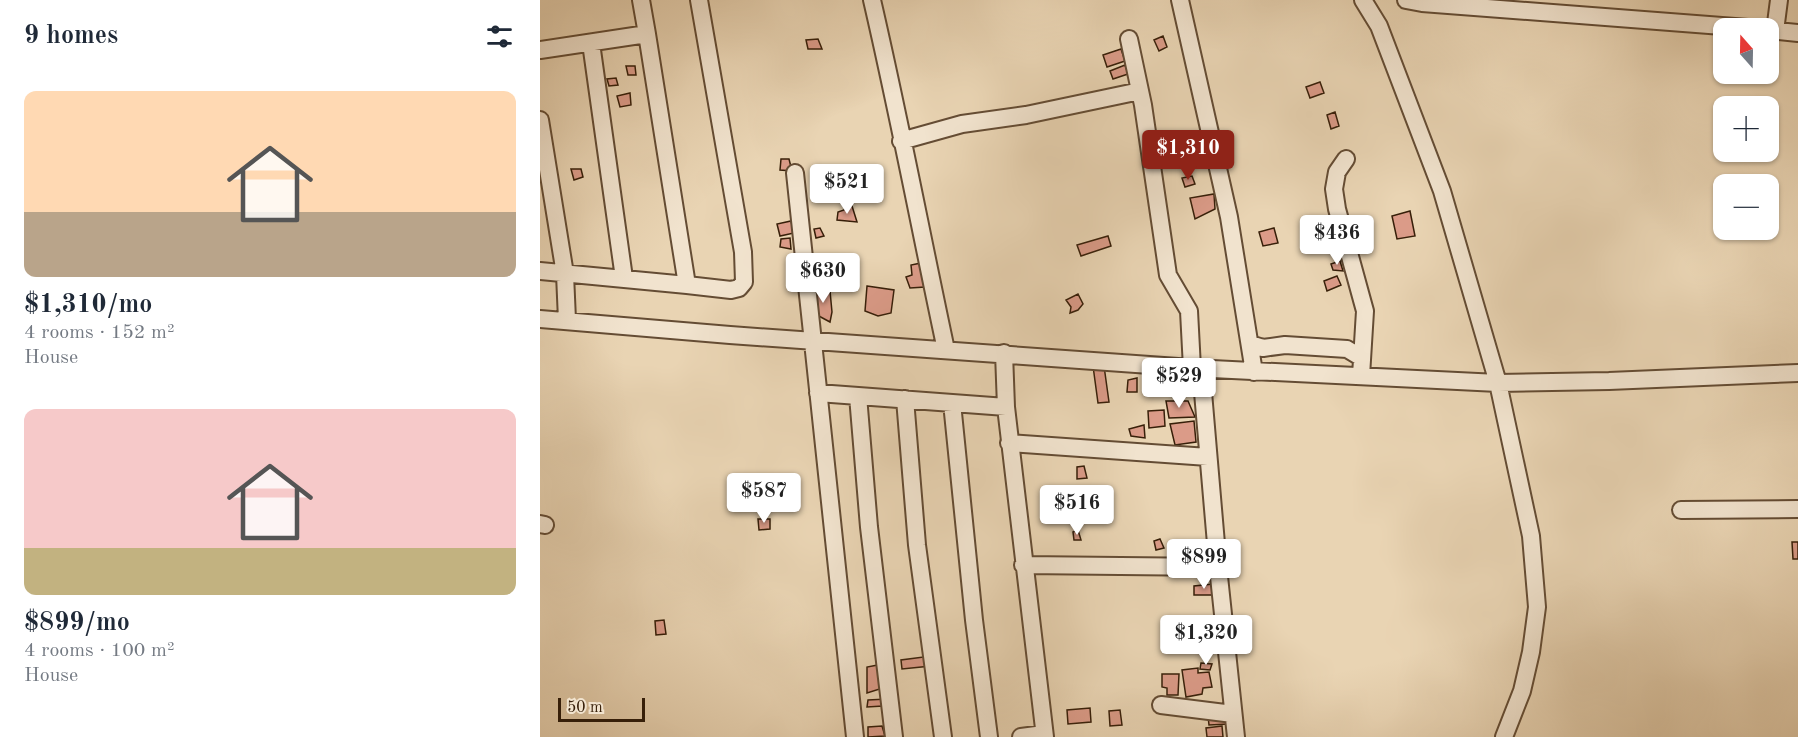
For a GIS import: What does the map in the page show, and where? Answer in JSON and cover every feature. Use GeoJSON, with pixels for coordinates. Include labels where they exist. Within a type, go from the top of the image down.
{"type":"FeatureCollection","features":[{"type":"Feature","properties":{"kind":"street"},"geometry":{"type":"LineString","coordinates":[[641,0],[687,285]]}},
{"type":"Feature","properties":{"kind":"street"},"geometry":{"type":"LineString","coordinates":[[540,271],[731,290],[739,288],[744,282],[743,252],[699,0]]}},
{"type":"Feature","properties":{"kind":"street"},"geometry":{"type":"LineString","coordinates":[[872,0],[892,84],[901,141],[946,350]]}},
{"type":"Feature","properties":{"kind":"street"},"geometry":{"type":"LineString","coordinates":[[1180,0],[1229,217],[1254,372]]}},
{"type":"Feature","properties":{"kind":"street"},"geometry":{"type":"LineString","coordinates":[[1363,0],[1379,26],[1442,191],[1498,383],[1531,536],[1537,606],[1531,652],[1522,691],[1504,737]]}},
{"type":"Feature","properties":{"kind":"street"},"geometry":{"type":"LineString","coordinates":[[1775,18],[1779,0]]}},
{"type":"Feature","properties":{"kind":"street"},"geometry":{"type":"LineString","coordinates":[[1417,1],[1713,25]]}},
{"type":"Feature","properties":{"kind":"street"},"geometry":{"type":"LineString","coordinates":[[1779,31],[1798,33]]}},
{"type":"Feature","properties":{"kind":"street"},"geometry":{"type":"LineString","coordinates":[[540,50],[646,34]]}},
{"type":"Feature","properties":{"kind":"street"},"geometry":{"type":"LineString","coordinates":[[1129,39],[1152,160],[1168,275],[1189,311],[1208,457],[1236,737]]}},
{"type":"Feature","properties":{"kind":"street"},"geometry":{"type":"LineString","coordinates":[[591,43],[624,278]]}},
{"type":"Feature","properties":{"kind":"street"},"geometry":{"type":"LineString","coordinates":[[901,141],[954,126],[1026,115],[1140,91]]}},
{"type":"Feature","properties":{"kind":"street"},"geometry":{"type":"LineString","coordinates":[[540,120],[565,274],[567,320]]}},
{"type":"Feature","properties":{"kind":"street"},"geometry":{"type":"LineString","coordinates":[[1346,159],[1337,172],[1334,189],[1337,209],[1365,311],[1361,376]]}},
{"type":"Feature","properties":{"kind":"street"},"geometry":{"type":"LineString","coordinates":[[795,173],[855,737]]}},
{"type":"Feature","properties":{"kind":"street"},"geometry":{"type":"LineString","coordinates":[[540,319],[1197,369],[1498,383],[1798,373]]}},
{"type":"Feature","properties":{"kind":"street"},"geometry":{"type":"LineString","coordinates":[[1250,344],[1263,348],[1285,345],[1347,349],[1362,358]]}},
{"type":"Feature","properties":{"kind":"street"},"geometry":{"type":"LineString","coordinates":[[1004,353],[1006,407],[1023,566],[1045,736],[1021,737]]}},
{"type":"Feature","properties":{"kind":"street"},"geometry":{"type":"LineString","coordinates":[[818,393],[1006,407]]}},
{"type":"Feature","properties":{"kind":"street"},"geometry":{"type":"LineString","coordinates":[[858,396],[869,527],[894,737]]}},
{"type":"Feature","properties":{"kind":"street"},"geometry":{"type":"LineString","coordinates":[[905,399],[917,545],[943,737]]}},
{"type":"Feature","properties":{"kind":"street"},"geometry":{"type":"LineString","coordinates":[[952,403],[974,620],[989,737]]}},
{"type":"Feature","properties":{"kind":"street"},"geometry":{"type":"LineString","coordinates":[[1010,443],[1208,457]]}},
{"type":"Feature","properties":{"kind":"street"},"geometry":{"type":"LineString","coordinates":[[1681,510],[1798,509]]}},
{"type":"Feature","properties":{"kind":"street"},"geometry":{"type":"LineString","coordinates":[[1023,566],[1218,567]]}},
{"type":"Feature","properties":{"kind":"street"},"geometry":{"type":"LineString","coordinates":[[1161,705],[1233,714]]}},
{"type":"Feature","properties":{"kind":"building"},"geometry":{"type":"Polygon","coordinates":[[[1163,36],[1167,47],[1159,51],[1154,40],[1163,36]]]}},
{"type":"Feature","properties":{"kind":"building"},"geometry":{"type":"Polygon","coordinates":[[[818,39],[822,49],[808,49],[806,40],[818,39]]]}},
{"type":"Feature","properties":{"kind":"building"},"geometry":{"type":"Polygon","coordinates":[[[1121,49],[1125,61],[1107,67],[1103,55],[1121,49]]]}},
{"type":"Feature","properties":{"kind":"building"},"geometry":{"type":"Polygon","coordinates":[[[1125,65],[1128,74],[1113,79],[1110,71],[1125,65]]]}},
{"type":"Feature","properties":{"kind":"building"},"geometry":{"type":"Polygon","coordinates":[[[626,66],[635,66],[636,75],[628,75],[626,66]]]}},
{"type":"Feature","properties":{"kind":"building"},"geometry":{"type":"Polygon","coordinates":[[[616,78],[618,85],[609,86],[607,79],[616,78]]]}},
{"type":"Feature","properties":{"kind":"building"},"geometry":{"type":"Polygon","coordinates":[[[1320,82],[1324,93],[1310,98],[1306,87],[1320,82]]]}},
{"type":"Feature","properties":{"kind":"building"},"geometry":{"type":"Polygon","coordinates":[[[630,93],[631,105],[620,107],[617,96],[630,93]]]}},
{"type":"Feature","properties":{"kind":"building"},"geometry":{"type":"Polygon","coordinates":[[[1335,112],[1339,126],[1331,129],[1327,115],[1335,112]]]}},
{"type":"Feature","properties":{"kind":"building"},"geometry":{"type":"Polygon","coordinates":[[[1202,148],[1203,159],[1196,160],[1192,151],[1202,148]]]}},
{"type":"Feature","properties":{"kind":"building"},"geometry":{"type":"Polygon","coordinates":[[[781,159],[789,159],[792,171],[780,170],[781,159]]]}},
{"type":"Feature","properties":{"kind":"building"},"geometry":{"type":"Polygon","coordinates":[[[571,169],[581,169],[583,177],[574,180],[571,169]]]}},
{"type":"Feature","properties":{"kind":"building"},"geometry":{"type":"Polygon","coordinates":[[[1192,176],[1195,184],[1185,187],[1182,178],[1192,176]]]}},
{"type":"Feature","properties":{"kind":"building"},"geometry":{"type":"Polygon","coordinates":[[[1214,194],[1215,209],[1195,219],[1190,198],[1214,194]]]}},
{"type":"Feature","properties":{"kind":"building"},"geometry":{"type":"Polygon","coordinates":[[[846,206],[852,206],[857,222],[837,220],[838,212],[844,210],[846,206]]]}},
{"type":"Feature","properties":{"kind":"building"},"geometry":{"type":"Polygon","coordinates":[[[1410,211],[1415,236],[1397,239],[1392,216],[1410,211]]]}},
{"type":"Feature","properties":{"kind":"building"},"geometry":{"type":"Polygon","coordinates":[[[791,221],[794,233],[780,236],[777,224],[791,221]]]}},
{"type":"Feature","properties":{"kind":"building"},"geometry":{"type":"Polygon","coordinates":[[[820,228],[824,236],[816,238],[814,229],[820,228]]]}},
{"type":"Feature","properties":{"kind":"building"},"geometry":{"type":"Polygon","coordinates":[[[1274,228],[1278,243],[1263,246],[1259,232],[1274,228]]]}},
{"type":"Feature","properties":{"kind":"building"},"geometry":{"type":"Polygon","coordinates":[[[1108,236],[1111,246],[1081,256],[1077,245],[1108,236]]]}},
{"type":"Feature","properties":{"kind":"building"},"geometry":{"type":"Polygon","coordinates":[[[790,238],[791,249],[780,247],[781,239],[790,238]]]}},
{"type":"Feature","properties":{"kind":"building"},"geometry":{"type":"Polygon","coordinates":[[[1340,261],[1343,271],[1333,270],[1331,264],[1340,261]]]}},
{"type":"Feature","properties":{"kind":"building"},"geometry":{"type":"Polygon","coordinates":[[[921,263],[925,287],[910,288],[906,277],[912,275],[911,265],[921,263]]]}},
{"type":"Feature","properties":{"kind":"building"},"geometry":{"type":"Polygon","coordinates":[[[833,267],[833,289],[826,289],[821,268],[833,267]]]}},
{"type":"Feature","properties":{"kind":"building"},"geometry":{"type":"Polygon","coordinates":[[[1337,276],[1341,285],[1327,291],[1324,281],[1337,276]]]}},
{"type":"Feature","properties":{"kind":"building"},"geometry":{"type":"Polygon","coordinates":[[[867,286],[894,290],[891,313],[878,316],[865,311],[867,286]]]}},
{"type":"Feature","properties":{"kind":"building"},"geometry":{"type":"Polygon","coordinates":[[[812,291],[830,291],[832,312],[830,322],[815,314],[812,291]]]}},
{"type":"Feature","properties":{"kind":"building"},"geometry":{"type":"Polygon","coordinates":[[[1078,294],[1083,304],[1078,310],[1070,313],[1071,307],[1066,300],[1078,294]]]}},
{"type":"Feature","properties":{"kind":"building"},"geometry":{"type":"Polygon","coordinates":[[[1093,366],[1104,366],[1109,402],[1098,403],[1093,366]]]}},
{"type":"Feature","properties":{"kind":"building"},"geometry":{"type":"Polygon","coordinates":[[[1168,372],[1195,374],[1195,384],[1166,394],[1168,372]]]}},
{"type":"Feature","properties":{"kind":"building"},"geometry":{"type":"Polygon","coordinates":[[[1137,378],[1137,392],[1127,392],[1128,380],[1137,378]]]}},
{"type":"Feature","properties":{"kind":"building"},"geometry":{"type":"Polygon","coordinates":[[[1166,401],[1188,401],[1195,417],[1169,418],[1166,401]]]}},
{"type":"Feature","properties":{"kind":"building"},"geometry":{"type":"Polygon","coordinates":[[[1164,410],[1165,426],[1149,428],[1148,411],[1164,410]]]}},
{"type":"Feature","properties":{"kind":"building"},"geometry":{"type":"Polygon","coordinates":[[[1194,421],[1196,442],[1175,445],[1170,424],[1194,421]]]}},
{"type":"Feature","properties":{"kind":"building"},"geometry":{"type":"Polygon","coordinates":[[[1144,425],[1145,438],[1131,436],[1129,429],[1144,425]]]}},
{"type":"Feature","properties":{"kind":"building"},"geometry":{"type":"Polygon","coordinates":[[[1084,466],[1087,478],[1077,479],[1077,467],[1084,466]]]}},
{"type":"Feature","properties":{"kind":"building"},"geometry":{"type":"Polygon","coordinates":[[[758,519],[770,519],[770,529],[759,530],[758,519]]]}},
{"type":"Feature","properties":{"kind":"building"},"geometry":{"type":"Polygon","coordinates":[[[1078,530],[1081,540],[1074,540],[1073,532],[1078,530]]]}},
{"type":"Feature","properties":{"kind":"building"},"geometry":{"type":"Polygon","coordinates":[[[1160,539],[1164,548],[1156,550],[1154,541],[1160,539]]]}},
{"type":"Feature","properties":{"kind":"building"},"geometry":{"type":"Polygon","coordinates":[[[1792,542],[1798,542],[1798,559],[1793,559],[1792,542]]]}},
{"type":"Feature","properties":{"kind":"building"},"geometry":{"type":"Polygon","coordinates":[[[1213,584],[1212,595],[1194,595],[1194,586],[1213,584]]]}},
{"type":"Feature","properties":{"kind":"building"},"geometry":{"type":"Polygon","coordinates":[[[664,620],[666,634],[656,635],[655,621],[664,620]]]}},
{"type":"Feature","properties":{"kind":"building"},"geometry":{"type":"Polygon","coordinates":[[[931,656],[931,666],[902,669],[901,660],[931,656]]]}},
{"type":"Feature","properties":{"kind":"building"},"geometry":{"type":"Polygon","coordinates":[[[1201,663],[1212,664],[1210,670],[1200,669],[1201,663]]]}},
{"type":"Feature","properties":{"kind":"building"},"geometry":{"type":"Polygon","coordinates":[[[883,664],[886,687],[867,693],[867,667],[883,664]]]}},
{"type":"Feature","properties":{"kind":"building"},"geometry":{"type":"Polygon","coordinates":[[[1198,668],[1198,673],[1209,672],[1212,687],[1203,688],[1202,694],[1186,697],[1182,670],[1198,668]]]}},
{"type":"Feature","properties":{"kind":"building"},"geometry":{"type":"Polygon","coordinates":[[[1162,674],[1179,674],[1178,695],[1167,695],[1167,688],[1162,687],[1162,674]]]}},
{"type":"Feature","properties":{"kind":"building"},"geometry":{"type":"Polygon","coordinates":[[[887,699],[883,706],[867,707],[868,700],[887,699]]]}},
{"type":"Feature","properties":{"kind":"building"},"geometry":{"type":"Polygon","coordinates":[[[1090,708],[1091,722],[1068,724],[1067,710],[1090,708]]]}},
{"type":"Feature","properties":{"kind":"building"},"geometry":{"type":"Polygon","coordinates":[[[1120,710],[1122,725],[1110,726],[1109,711],[1120,710]]]}},
{"type":"Feature","properties":{"kind":"building"},"geometry":{"type":"Polygon","coordinates":[[[1228,715],[1229,724],[1209,725],[1208,716],[1228,715]]]}},
{"type":"Feature","properties":{"kind":"building"},"geometry":{"type":"Polygon","coordinates":[[[882,726],[885,736],[868,737],[868,727],[882,726]]]}},
{"type":"Feature","properties":{"kind":"building"},"geometry":{"type":"Polygon","coordinates":[[[1222,726],[1223,737],[1207,737],[1206,728],[1222,726]]]}}]}
